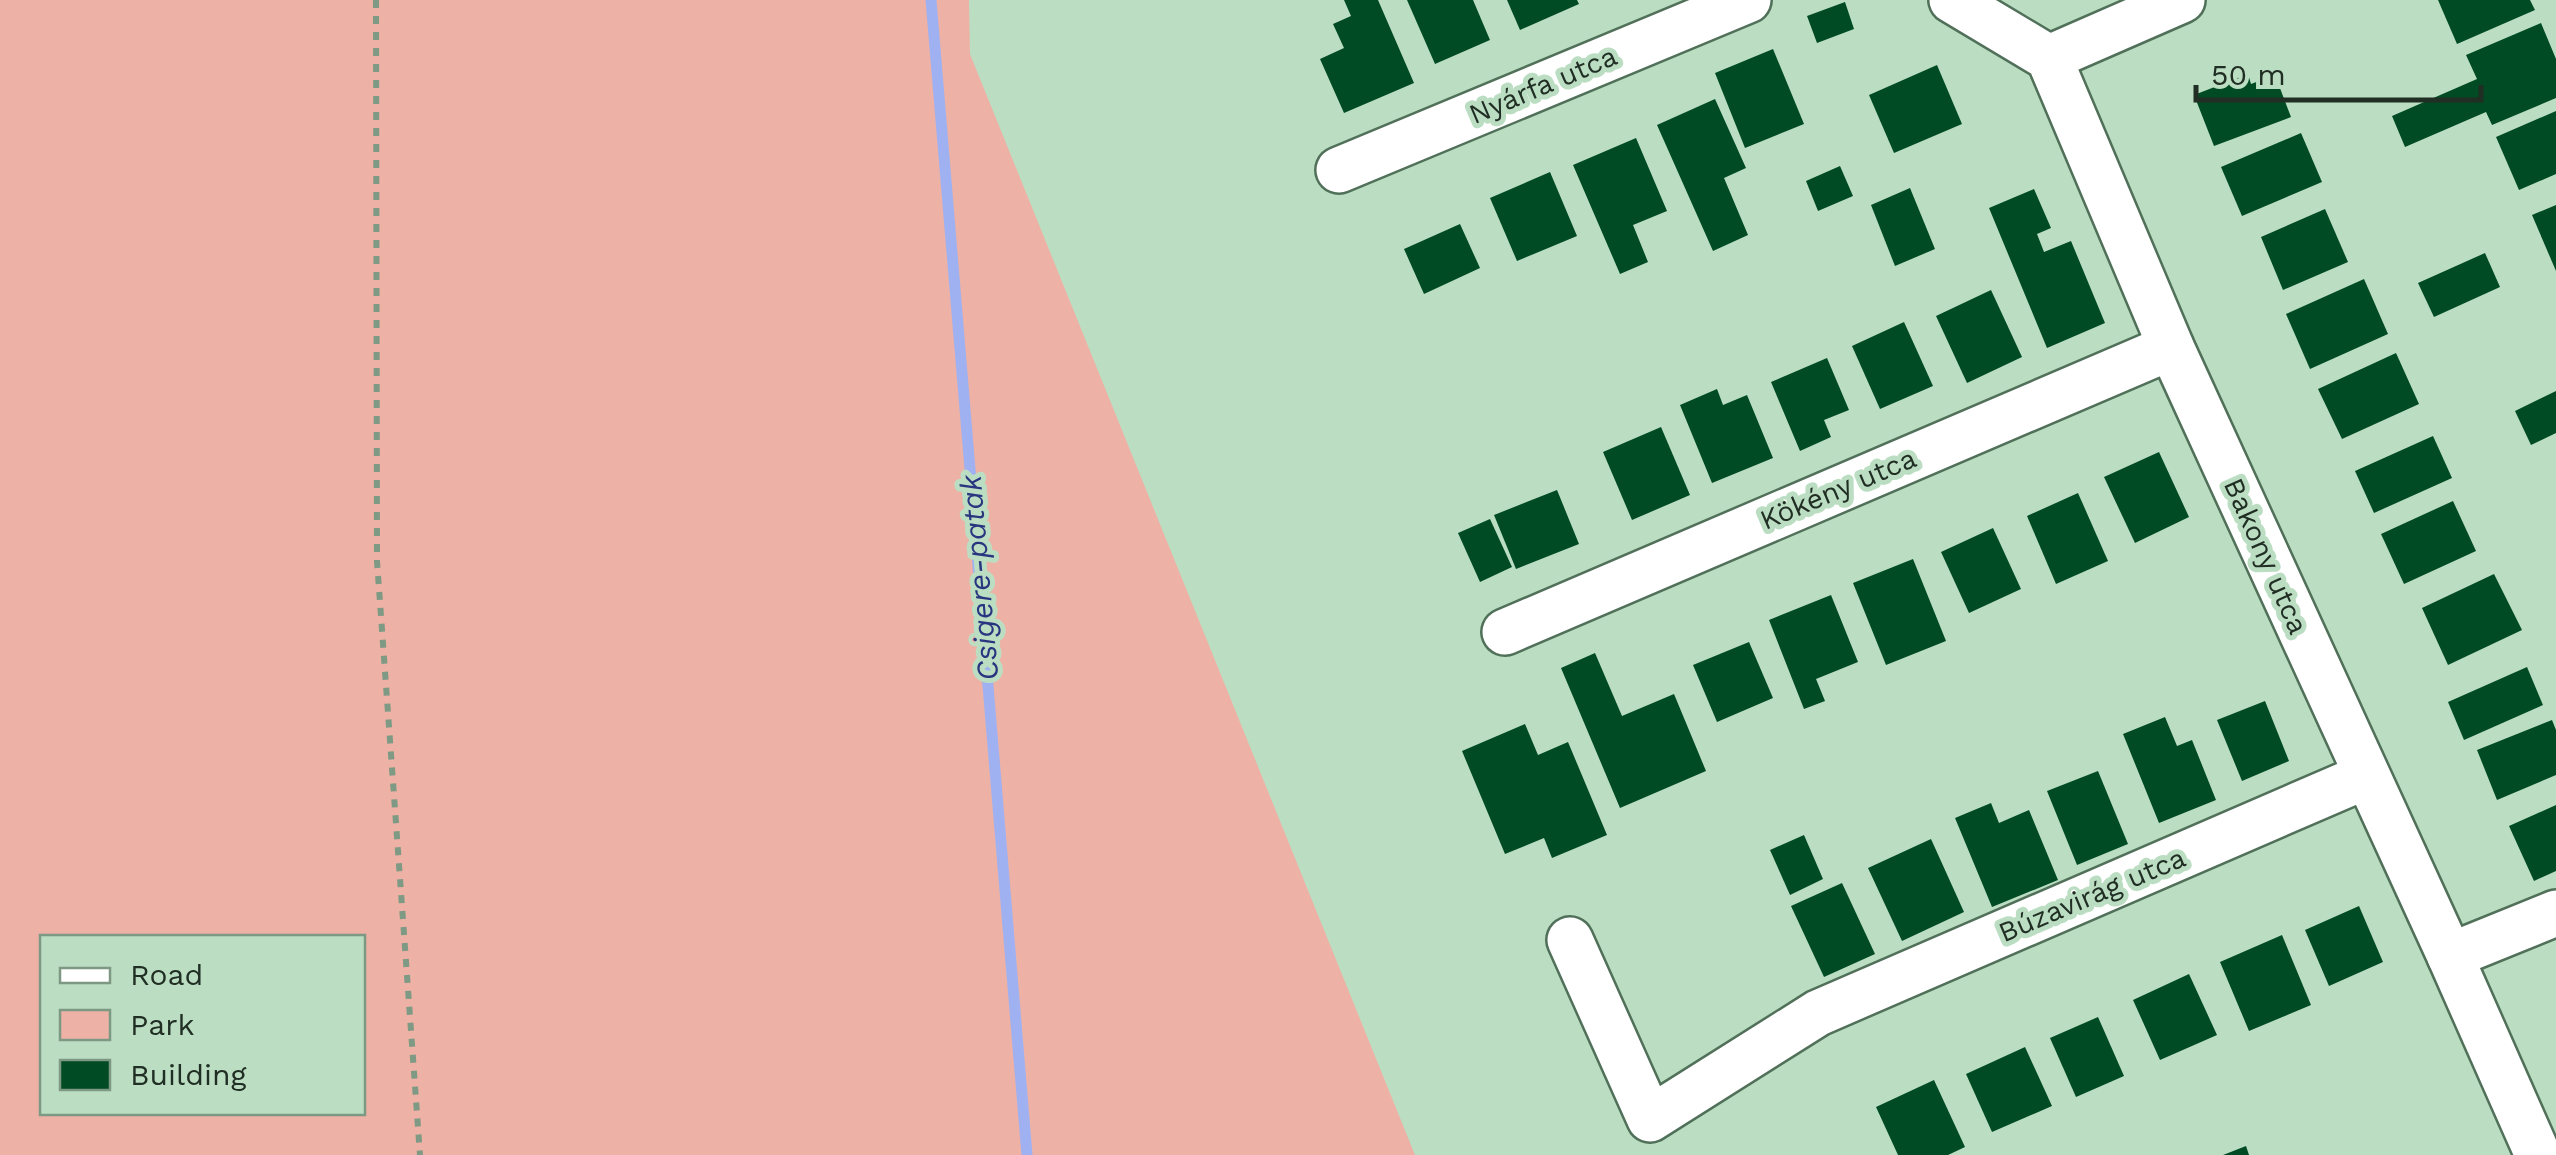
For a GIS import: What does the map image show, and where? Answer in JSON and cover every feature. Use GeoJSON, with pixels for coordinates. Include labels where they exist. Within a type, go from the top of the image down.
{"type":"FeatureCollection","features":[{"type":"Feature","properties":{"kind":"street","name":"Nyárfa utca"},"geometry":{"type":"LineString","coordinates":[[1338,170],[1748,0]]}},
{"type":"Feature","properties":{"kind":"street"},"geometry":{"type":"LineString","coordinates":[[1952,0],[2049,58],[2182,0]]}},
{"type":"Feature","properties":{"kind":"street","name":"Bakony utca"},"geometry":{"type":"LineString","coordinates":[[2049,58],[2171,347],[2538,1155]]}},
{"type":"Feature","properties":{"kind":"street","name":"Kökény utca"},"geometry":{"type":"LineString","coordinates":[[1505,632],[2171,347]]}},
{"type":"Feature","properties":{"kind":"street","name":"Búzavirág utca"},"geometry":{"type":"LineString","coordinates":[[1570,940],[1650,1118],[1818,1013],[2366,776]]}},
{"type":"Feature","properties":{"kind":"street"},"geometry":{"type":"LineString","coordinates":[[2450,956],[2556,913]]}},
{"type":"Feature","properties":{"kind":"path"},"geometry":{"type":"LineString","coordinates":[[376,0],[376,561],[420,1155]]}},
{"type":"Feature","properties":{"kind":"green space"},"geometry":{"type":"Polygon","coordinates":[[[0,0],[969,0],[970,54],[1415,1155],[0,1155],[0,0]]]}},
{"type":"Feature","properties":{"kind":"building"},"geometry":{"type":"Polygon","coordinates":[[[1344,0],[1378,0],[1414,83],[1344,113],[1320,59],[1344,48],[1333,24],[1351,16],[1344,0]]]}},
{"type":"Feature","properties":{"kind":"building"},"geometry":{"type":"Polygon","coordinates":[[[1407,0],[1473,0],[1490,40],[1435,64],[1407,0]]]}},
{"type":"Feature","properties":{"kind":"building"},"geometry":{"type":"Polygon","coordinates":[[[1507,0],[1577,0],[1579,4],[1520,30],[1507,0]]]}},
{"type":"Feature","properties":{"kind":"building"},"geometry":{"type":"Polygon","coordinates":[[[2438,0],[2530,0],[2535,10],[2457,44],[2438,0]]]}},
{"type":"Feature","properties":{"kind":"building"},"geometry":{"type":"Polygon","coordinates":[[[1845,2],[1854,29],[1817,43],[1807,16],[1845,2]]]}},
{"type":"Feature","properties":{"kind":"building"},"geometry":{"type":"Polygon","coordinates":[[[2541,23],[2556,59],[2556,98],[2492,125],[2486,112],[2405,147],[2392,116],[2477,79],[2466,55],[2541,23]]]}},
{"type":"Feature","properties":{"kind":"building"},"geometry":{"type":"Polygon","coordinates":[[[1773,49],[1804,124],[1745,148],[1715,73],[1773,49]]]}},
{"type":"Feature","properties":{"kind":"building"},"geometry":{"type":"Polygon","coordinates":[[[1937,65],[1962,124],[1894,153],[1869,95],[1937,65]]]}},
{"type":"Feature","properties":{"kind":"building"},"geometry":{"type":"Polygon","coordinates":[[[2248,74],[2251,84],[2275,75],[2291,117],[2214,146],[2194,95],[2248,74]]]}},
{"type":"Feature","properties":{"kind":"building"},"geometry":{"type":"Polygon","coordinates":[[[1715,99],[1746,168],[1724,178],[1748,235],[1713,251],[1657,125],[1715,99]]]}},
{"type":"Feature","properties":{"kind":"building"},"geometry":{"type":"Polygon","coordinates":[[[2556,111],[2556,174],[2519,190],[2496,137],[2556,111]]]}},
{"type":"Feature","properties":{"kind":"building"},"geometry":{"type":"Polygon","coordinates":[[[2301,133],[2322,182],[2242,216],[2221,167],[2301,133]]]}},
{"type":"Feature","properties":{"kind":"building"},"geometry":{"type":"Polygon","coordinates":[[[1636,138],[1667,211],[1633,225],[1648,262],[1620,274],[1573,165],[1636,138]]]}},
{"type":"Feature","properties":{"kind":"building"},"geometry":{"type":"Polygon","coordinates":[[[1840,166],[1853,196],[1818,211],[1806,181],[1840,166]]]}},
{"type":"Feature","properties":{"kind":"building"},"geometry":{"type":"Polygon","coordinates":[[[1550,172],[1577,236],[1517,261],[1490,198],[1550,172]]]}},
{"type":"Feature","properties":{"kind":"building"},"geometry":{"type":"Polygon","coordinates":[[[1910,188],[1935,249],[1895,266],[1871,205],[1910,188]]]}},
{"type":"Feature","properties":{"kind":"building"},"geometry":{"type":"Polygon","coordinates":[[[2034,189],[2051,228],[2037,234],[2044,252],[2071,241],[2105,323],[2047,348],[1989,208],[2034,189]]]}},
{"type":"Feature","properties":{"kind":"building"},"geometry":{"type":"Polygon","coordinates":[[[2556,205],[2556,271],[2532,215],[2556,205]]]}},
{"type":"Feature","properties":{"kind":"building"},"geometry":{"type":"Polygon","coordinates":[[[2325,209],[2348,262],[2283,290],[2261,237],[2325,209]]]}},
{"type":"Feature","properties":{"kind":"building"},"geometry":{"type":"Polygon","coordinates":[[[1460,224],[1480,268],[1424,294],[1404,249],[1460,224]]]}},
{"type":"Feature","properties":{"kind":"building"},"geometry":{"type":"Polygon","coordinates":[[[2485,253],[2500,287],[2434,317],[2418,283],[2485,253]]]}},
{"type":"Feature","properties":{"kind":"building"},"geometry":{"type":"Polygon","coordinates":[[[2364,279],[2388,334],[2310,369],[2286,314],[2364,279]]]}},
{"type":"Feature","properties":{"kind":"building"},"geometry":{"type":"Polygon","coordinates":[[[1991,290],[2022,357],[1967,383],[1936,316],[1991,290]]]}},
{"type":"Feature","properties":{"kind":"building"},"geometry":{"type":"Polygon","coordinates":[[[1904,322],[1933,386],[1880,409],[1852,346],[1904,322]]]}},
{"type":"Feature","properties":{"kind":"building"},"geometry":{"type":"Polygon","coordinates":[[[2396,353],[2419,404],[2342,439],[2318,389],[2396,353]]]}},
{"type":"Feature","properties":{"kind":"building"},"geometry":{"type":"Polygon","coordinates":[[[1827,358],[1849,410],[1824,420],[1831,437],[1800,451],[1771,382],[1827,358]]]}},
{"type":"Feature","properties":{"kind":"building"},"geometry":{"type":"Polygon","coordinates":[[[1717,389],[1723,405],[1747,395],[1773,458],[1712,483],[1680,405],[1717,389]]]}},
{"type":"Feature","properties":{"kind":"building"},"geometry":{"type":"Polygon","coordinates":[[[2556,391],[2556,433],[2531,445],[2515,411],[2556,391]]]}},
{"type":"Feature","properties":{"kind":"building"},"geometry":{"type":"Polygon","coordinates":[[[1661,427],[1690,495],[1632,520],[1603,452],[1661,427]]]}},
{"type":"Feature","properties":{"kind":"building"},"geometry":{"type":"Polygon","coordinates":[[[2433,436],[2452,478],[2374,513],[2355,471],[2433,436]]]}},
{"type":"Feature","properties":{"kind":"building"},"geometry":{"type":"Polygon","coordinates":[[[2159,452],[2189,517],[2135,543],[2104,477],[2159,452]]]}},
{"type":"Feature","properties":{"kind":"building"},"geometry":{"type":"Polygon","coordinates":[[[1557,490],[1579,544],[1516,569],[1494,515],[1557,490]]]}},
{"type":"Feature","properties":{"kind":"building"},"geometry":{"type":"Polygon","coordinates":[[[2078,493],[2108,561],[2056,584],[2027,516],[2078,493]]]}},
{"type":"Feature","properties":{"kind":"building"},"geometry":{"type":"Polygon","coordinates":[[[2453,501],[2476,551],[2404,584],[2381,534],[2453,501]]]}},
{"type":"Feature","properties":{"kind":"building"},"geometry":{"type":"Polygon","coordinates":[[[1490,519],[1512,567],[1480,582],[1458,533],[1490,519]]]}},
{"type":"Feature","properties":{"kind":"building"},"geometry":{"type":"Polygon","coordinates":[[[1993,528],[2021,589],[1969,613],[1941,552],[1993,528]]]}},
{"type":"Feature","properties":{"kind":"building"},"geometry":{"type":"Polygon","coordinates":[[[1913,559],[1946,641],[1886,665],[1853,583],[1913,559]]]}},
{"type":"Feature","properties":{"kind":"building"},"geometry":{"type":"Polygon","coordinates":[[[2494,574],[2522,630],[2448,665],[2422,608],[2494,574]]]}},
{"type":"Feature","properties":{"kind":"building"},"geometry":{"type":"Polygon","coordinates":[[[1831,595],[1858,662],[1816,679],[1825,701],[1804,709],[1769,620],[1831,595]]]}},
{"type":"Feature","properties":{"kind":"building"},"geometry":{"type":"Polygon","coordinates":[[[1749,642],[1773,698],[1717,722],[1693,665],[1749,642]]]}},
{"type":"Feature","properties":{"kind":"building"},"geometry":{"type":"Polygon","coordinates":[[[1595,653],[1622,716],[1674,694],[1706,771],[1620,808],[1561,668],[1595,653]]]}},
{"type":"Feature","properties":{"kind":"building"},"geometry":{"type":"Polygon","coordinates":[[[2527,667],[2543,705],[2464,740],[2448,702],[2527,667]]]}},
{"type":"Feature","properties":{"kind":"building"},"geometry":{"type":"Polygon","coordinates":[[[2265,701],[2289,761],[2242,781],[2217,720],[2265,701]]]}},
{"type":"Feature","properties":{"kind":"building"},"geometry":{"type":"Polygon","coordinates":[[[2165,717],[2177,746],[2192,740],[2216,800],[2159,823],[2123,734],[2165,717]]]}},
{"type":"Feature","properties":{"kind":"building"},"geometry":{"type":"Polygon","coordinates":[[[2552,720],[2556,730],[2556,775],[2497,800],[2477,750],[2552,720]]]}},
{"type":"Feature","properties":{"kind":"building"},"geometry":{"type":"Polygon","coordinates":[[[1525,724],[1538,755],[1568,742],[1607,835],[1552,858],[1544,838],[1505,854],[1462,751],[1525,724]]]}},
{"type":"Feature","properties":{"kind":"building"},"geometry":{"type":"Polygon","coordinates":[[[2098,771],[2128,844],[2077,865],[2047,791],[2098,771]]]}},
{"type":"Feature","properties":{"kind":"building"},"geometry":{"type":"Polygon","coordinates":[[[1991,803],[1999,823],[2029,810],[2058,880],[1992,907],[1955,818],[1991,803]]]}},
{"type":"Feature","properties":{"kind":"building"},"geometry":{"type":"Polygon","coordinates":[[[2556,805],[2556,871],[2534,881],[2509,826],[2556,805]]]}},
{"type":"Feature","properties":{"kind":"building"},"geometry":{"type":"Polygon","coordinates":[[[1804,835],[1823,879],[1790,895],[1770,850],[1804,835]]]}},
{"type":"Feature","properties":{"kind":"building"},"geometry":{"type":"Polygon","coordinates":[[[1931,839],[1964,912],[1902,941],[1868,868],[1931,839]]]}},
{"type":"Feature","properties":{"kind":"building"},"geometry":{"type":"Polygon","coordinates":[[[1842,883],[1875,954],[1824,977],[1791,906],[1842,883]]]}},
{"type":"Feature","properties":{"kind":"building"},"geometry":{"type":"Polygon","coordinates":[[[2359,906],[2383,962],[2329,986],[2305,930],[2359,906]]]}},
{"type":"Feature","properties":{"kind":"building"},"geometry":{"type":"Polygon","coordinates":[[[2282,935],[2311,1005],[2249,1031],[2220,962],[2282,935]]]}},
{"type":"Feature","properties":{"kind":"building"},"geometry":{"type":"Polygon","coordinates":[[[2189,974],[2217,1035],[2160,1060],[2133,1000],[2189,974]]]}},
{"type":"Feature","properties":{"kind":"building"},"geometry":{"type":"Polygon","coordinates":[[[2098,1017],[2124,1076],[2076,1097],[2050,1038],[2098,1017]]]}},
{"type":"Feature","properties":{"kind":"building"},"geometry":{"type":"Polygon","coordinates":[[[2025,1047],[2052,1106],[1992,1132],[1966,1074],[2025,1047]]]}},
{"type":"Feature","properties":{"kind":"building"},"geometry":{"type":"Polygon","coordinates":[[[1934,1080],[1965,1147],[1948,1155],[1898,1155],[1876,1107],[1934,1080]]]}},
{"type":"Feature","properties":{"kind":"building"},"geometry":{"type":"Polygon","coordinates":[[[2246,1146],[2249,1155],[2223,1155],[2246,1146]]]}},
{"type":"Feature","properties":{"kind":"waterway","name":"Csigere-patak"},"geometry":{"type":"LineString","coordinates":[[931,0],[1027,1155]]}}]}
